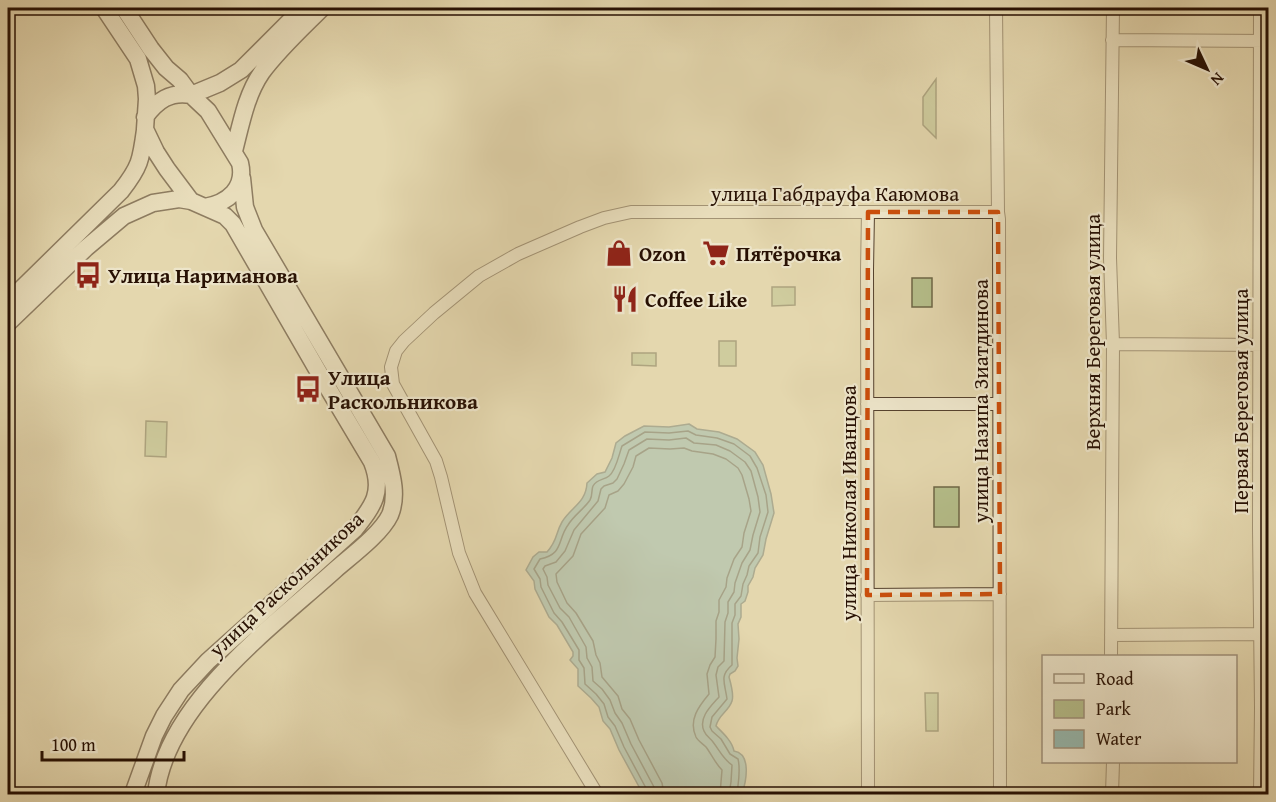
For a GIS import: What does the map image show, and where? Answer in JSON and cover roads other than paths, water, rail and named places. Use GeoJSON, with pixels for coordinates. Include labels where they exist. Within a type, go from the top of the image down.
{"type":"FeatureCollection","features":[{"type":"Feature","properties":{"kind":"street"},"geometry":{"type":"LineString","coordinates":[[8,302],[121,191],[135,174],[142,156],[146,86],[138,59],[104,8]]}},
{"type":"Feature","properties":{"kind":"street"},"geometry":{"type":"LineString","coordinates":[[8,323],[86,248],[124,216],[153,203],[179,199],[198,204],[221,203],[228,199],[242,178],[240,163],[234,151],[208,111],[166,68],[124,8]]}},
{"type":"Feature","properties":{"kind":"street"},"geometry":{"type":"LineString","coordinates":[[198,204],[174,178],[156,152],[145,123],[156,103],[163,98],[177,94],[191,95],[220,83],[241,70],[303,8]]}},
{"type":"Feature","properties":{"kind":"street"},"geometry":{"type":"LineString","coordinates":[[234,151],[247,104],[261,74],[322,8]]}},
{"type":"Feature","properties":{"kind":"street","name":"улица Назипа Зиатдинова"},"geometry":{"type":"LineString","coordinates":[[996,8],[999,219],[1000,795]]}},
{"type":"Feature","properties":{"kind":"street","name":"Верхняя Береговая улица"},"geometry":{"type":"LineString","coordinates":[[1112,655],[1113,344],[1110,258],[1113,8]]}},
{"type":"Feature","properties":{"kind":"street","name":"Первая Береговая улица"},"geometry":{"type":"LineString","coordinates":[[1260,8],[1264,41],[1260,795]]}},
{"type":"Feature","properties":{"kind":"street"},"geometry":{"type":"LineString","coordinates":[[1112,40],[1264,41]]}},
{"type":"Feature","properties":{"kind":"street","name":"улица Раскольникова"},"geometry":{"type":"LineString","coordinates":[[156,795],[165,760],[186,718],[198,700],[244,651],[370,538],[389,516],[393,504],[393,480],[387,456],[254,230],[245,207],[242,178]]}},
{"type":"Feature","properties":{"kind":"street","name":"улица Раскольникова"},"geometry":{"type":"LineString","coordinates":[[133,795],[154,736],[164,716],[182,690],[208,661],[355,530],[377,495],[377,475],[372,462],[243,240],[225,216],[198,204]]}},
{"type":"Feature","properties":{"kind":"street","name":"улица Габдрауфа Каюмова"},"geometry":{"type":"LineString","coordinates":[[597,795],[475,593],[459,553],[436,461],[393,384],[391,367],[396,351],[411,334],[468,284],[505,260],[603,218],[631,212],[998,212]]}},
{"type":"Feature","properties":{"kind":"street","name":"улица Николая Иванцова"},"geometry":{"type":"LineString","coordinates":[[868,212],[868,795]]}},
{"type":"Feature","properties":{"kind":"street"},"geometry":{"type":"LineString","coordinates":[[1113,344],[1264,345]]}},
{"type":"Feature","properties":{"kind":"street"},"geometry":{"type":"LineString","coordinates":[[867,404],[999,404]]}},
{"type":"Feature","properties":{"kind":"street"},"geometry":{"type":"LineString","coordinates":[[867,595],[1000,594]]}},
{"type":"Feature","properties":{"kind":"street"},"geometry":{"type":"LineString","coordinates":[[1112,635],[1260,634]]}},
{"type":"Feature","properties":{"kind":"street"},"geometry":{"type":"LineString","coordinates":[[1112,795],[1113,763]]}},
{"type":"Feature","properties":{"kind":"water"},"geometry":{"type":"Polygon","coordinates":[[[689,424],[697,429],[719,432],[737,439],[755,452],[763,465],[774,513],[763,555],[755,568],[745,601],[741,604],[741,617],[738,624],[738,666],[729,677],[732,701],[716,726],[724,734],[734,751],[743,757],[746,776],[742,794],[643,794],[610,729],[603,721],[599,707],[578,686],[578,669],[570,660],[573,652],[557,625],[549,617],[535,589],[534,581],[526,570],[533,557],[551,548],[562,522],[584,495],[587,483],[597,474],[605,472],[616,443],[644,426],[669,427],[689,424]]]}},
{"type":"Feature","properties":{"kind":"place","name":"Ozon"},"geometry":{"type":"Point","coordinates":[619,253]}},
{"type":"Feature","properties":{"kind":"place","name":"Пятёрочка"},"geometry":{"type":"Point","coordinates":[716,253]}},
{"type":"Feature","properties":{"kind":"place","name":"Улица Нариманова"},"geometry":{"type":"Point","coordinates":[88,275]}},
{"type":"Feature","properties":{"kind":"place","name":"Coffee Like"},"geometry":{"type":"Point","coordinates":[625,299]}},
{"type":"Feature","properties":{"kind":"place","name":"Улица Раскольникова"},"geometry":{"type":"Point","coordinates":[308,389]}}]}
